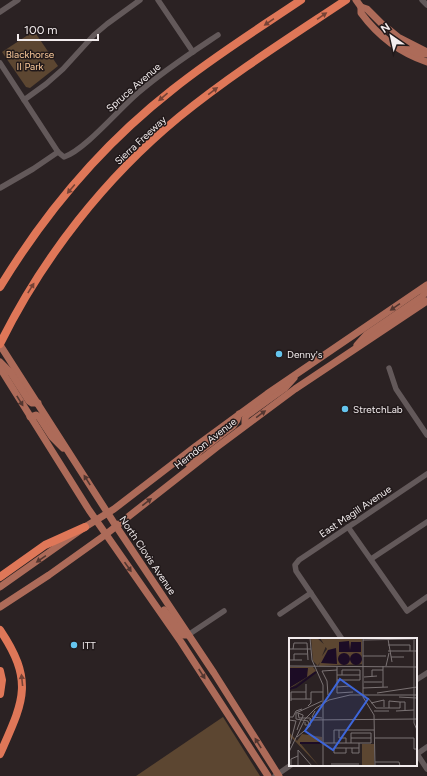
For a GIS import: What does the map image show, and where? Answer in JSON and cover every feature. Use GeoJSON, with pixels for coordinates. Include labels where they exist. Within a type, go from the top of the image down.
{"type":"FeatureCollection","features":[{"type":"Feature","properties":{"kind":"highway","name":"Sierra Freeway"},"geometry":{"type":"LineString","coordinates":[[0,287],[30,241],[54,209],[104,152],[138,119],[171,90],[205,64],[301,0]]}},
{"type":"Feature","properties":{"kind":"highway","name":"Sierra Freeway"},"geometry":{"type":"LineString","coordinates":[[0,344],[29,290],[50,258],[77,222],[116,177],[143,149],[178,118],[215,89],[346,0]]}},
{"type":"Feature","properties":{"kind":"highway"},"geometry":{"type":"LineString","coordinates":[[0,577],[45,545],[85,527]]}},
{"type":"Feature","properties":{"kind":"highway"},"geometry":{"type":"LineString","coordinates":[[0,630],[13,651],[18,663],[22,675],[23,689],[16,718],[0,754]]}},
{"type":"Feature","properties":{"kind":"highway"},"geometry":{"type":"LineString","coordinates":[[0,672],[2,680],[0,694]]}},
{"type":"Feature","properties":{"kind":"main road"},"geometry":{"type":"LineString","coordinates":[[356,0],[361,7],[361,13],[374,30],[390,43],[427,62]]}},
{"type":"Feature","properties":{"kind":"main road"},"geometry":{"type":"LineString","coordinates":[[361,7],[367,9],[385,27],[398,37],[427,53]]}},
{"type":"Feature","properties":{"kind":"main road"},"geometry":{"type":"LineString","coordinates":[[374,30],[381,30],[417,53],[427,53]]}},
{"type":"Feature","properties":{"kind":"main road"},"geometry":{"type":"LineString","coordinates":[[413,56],[427,59]]}},
{"type":"Feature","properties":{"kind":"main road","name":"Herndon Avenue"},"geometry":{"type":"LineString","coordinates":[[0,588],[85,527],[108,513],[239,414],[300,371],[427,286]]}},
{"type":"Feature","properties":{"kind":"main road"},"geometry":{"type":"LineString","coordinates":[[348,354],[366,335],[422,297],[427,290]]}},
{"type":"Feature","properties":{"kind":"main road","name":"Herndon Avenue"},"geometry":{"type":"LineString","coordinates":[[0,607],[49,575],[105,535],[245,425],[295,389],[427,301]]}},
{"type":"Feature","properties":{"kind":"main road","name":"North Clovis Avenue"},"geometry":{"type":"LineString","coordinates":[[0,344],[277,775]]}},
{"type":"Feature","properties":{"kind":"main road"},"geometry":{"type":"LineString","coordinates":[[0,362],[11,373],[30,402],[38,403]]}},
{"type":"Feature","properties":{"kind":"main road"},"geometry":{"type":"LineString","coordinates":[[0,368],[105,535],[181,642],[268,776]]}},
{"type":"Feature","properties":{"kind":"main road"},"geometry":{"type":"LineString","coordinates":[[245,425],[246,416],[285,388],[300,371]]}},
{"type":"Feature","properties":{"kind":"main road"},"geometry":{"type":"LineString","coordinates":[[179,477],[200,451],[233,426],[239,414]]}},
{"type":"Feature","properties":{"kind":"main road"},"geometry":{"type":"LineString","coordinates":[[30,416],[39,416],[52,437],[72,456]]}},
{"type":"Feature","properties":{"kind":"main road"},"geometry":{"type":"LineString","coordinates":[[144,590],[163,608],[181,633],[188,635]]}},
{"type":"Feature","properties":{"kind":"street"},"geometry":{"type":"LineString","coordinates":[[0,12],[18,0]]}},
{"type":"Feature","properties":{"kind":"street"},"geometry":{"type":"LineString","coordinates":[[24,100],[63,69],[94,35],[140,0]]}},
{"type":"Feature","properties":{"kind":"street"},"geometry":{"type":"LineString","coordinates":[[158,0],[193,52]]}},
{"type":"Feature","properties":{"kind":"street"},"geometry":{"type":"LineString","coordinates":[[422,0],[427,5]]}},
{"type":"Feature","properties":{"kind":"street","name":"Spruce Avenue"},"geometry":{"type":"LineString","coordinates":[[58,152],[64,157],[84,144],[122,107],[154,79],[218,35]]}},
{"type":"Feature","properties":{"kind":"street"},"geometry":{"type":"LineString","coordinates":[[0,64],[58,152],[33,169],[0,188]]}},
{"type":"Feature","properties":{"kind":"street"},"geometry":{"type":"LineString","coordinates":[[389,368],[396,389],[427,435]]}},
{"type":"Feature","properties":{"kind":"street","name":"East Magill Avenue"},"geometry":{"type":"LineString","coordinates":[[311,594],[296,572],[295,565],[299,560],[427,474]]}},
{"type":"Feature","properties":{"kind":"street"},"geometry":{"type":"LineString","coordinates":[[371,559],[427,522]]}},
{"type":"Feature","properties":{"kind":"street"},"geometry":{"type":"LineString","coordinates":[[348,527],[407,611],[427,597]]}},
{"type":"Feature","properties":{"kind":"street"},"geometry":{"type":"LineString","coordinates":[[280,614],[311,594],[341,638]]}},
{"type":"Feature","properties":{"kind":"street"},"geometry":{"type":"LineString","coordinates":[[188,635],[224,611]]}},
{"type":"Feature","properties":{"kind":"street"},"geometry":{"type":"LineString","coordinates":[[417,679],[427,672]]}},
{"type":"Feature","properties":{"kind":"street"},"geometry":{"type":"LineString","coordinates":[[427,747],[417,754],[427,769]]}},
{"type":"Feature","properties":{"kind":"street"},"geometry":{"type":"LineString","coordinates":[[277,775],[290,766]]}},
{"type":"Feature","properties":{"kind":"green space","name":"Blackhorse II Park"},"geometry":{"type":"Polygon","coordinates":[[[34,31],[58,66],[30,88],[26,87],[2,52],[34,31]]]}},
{"type":"Feature","properties":{"kind":"green space"},"geometry":{"type":"Polygon","coordinates":[[[223,717],[260,776],[136,776],[223,717]]]}},
{"type":"Feature","properties":{"kind":"place","name":"Denny's"},"geometry":{"type":"Point","coordinates":[279,354]}},
{"type":"Feature","properties":{"kind":"place","name":"StretchLab"},"geometry":{"type":"Point","coordinates":[345,409]}},
{"type":"Feature","properties":{"kind":"place","name":"ITT"},"geometry":{"type":"Point","coordinates":[74,645]}}]}
